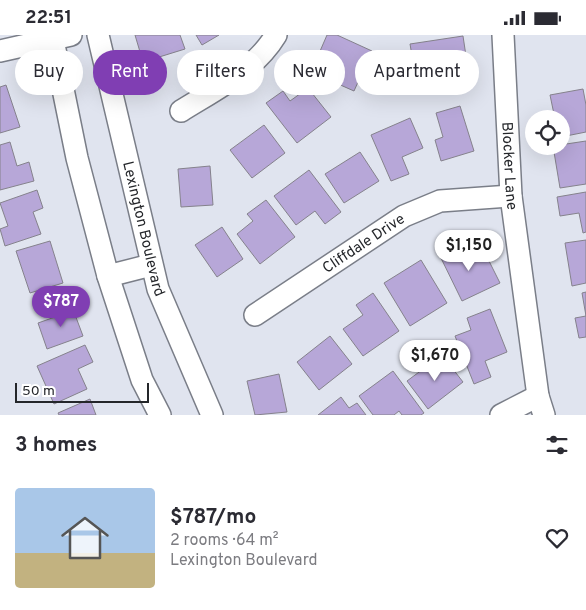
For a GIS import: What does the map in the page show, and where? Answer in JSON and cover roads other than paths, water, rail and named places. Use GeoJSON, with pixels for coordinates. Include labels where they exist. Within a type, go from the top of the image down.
{"type":"FeatureCollection","features":[{"type":"Feature","properties":{"kind":"street","name":"Lexington Boulevard"},"geometry":{"type":"LineString","coordinates":[[98,35],[158,289],[212,415]]}},
{"type":"Feature","properties":{"kind":"street"},"geometry":{"type":"LineString","coordinates":[[181,111],[244,71],[267,49],[276,35]]}},
{"type":"Feature","properties":{"kind":"street","name":"Blocker Lane"},"geometry":{"type":"LineString","coordinates":[[502,35],[511,196],[541,406]]}},
{"type":"Feature","properties":{"kind":"street"},"geometry":{"type":"LineString","coordinates":[[0,51],[58,36],[77,158],[108,276],[142,380],[160,415]]}},
{"type":"Feature","properties":{"kind":"street","name":"Cliffdale Drive"},"geometry":{"type":"LineString","coordinates":[[255,315],[404,216],[440,201],[511,196]]}},
{"type":"Feature","properties":{"kind":"street"},"geometry":{"type":"LineString","coordinates":[[108,276],[151,265]]}},
{"type":"Feature","properties":{"kind":"street"},"geometry":{"type":"LineString","coordinates":[[501,415],[541,406]]}}]}
